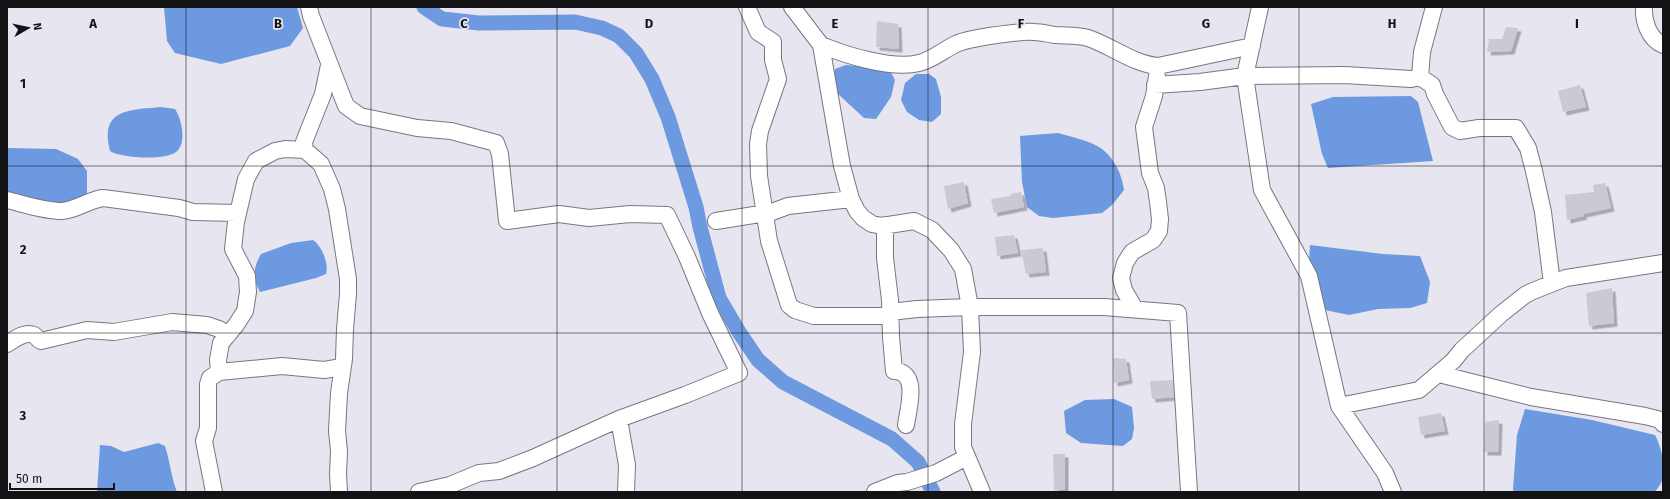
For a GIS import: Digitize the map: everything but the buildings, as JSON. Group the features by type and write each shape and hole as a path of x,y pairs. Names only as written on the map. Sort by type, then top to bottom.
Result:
{"street":[{"path":"309,7 329,65 346,106 360,116 417,128 451,130 496,143 500,154 507,221 559,214 589,218 630,214 668,215 710,313 739,373 685,395 619,419 533,458 499,471 479,473 441,488 428,489 419,492"},
{"path":"748,7 758,32 773,42 774,60 778,79 772,99 767,109 758,144 759,176 769,241 789,305 795,310 814,316 890,314 917,309 970,307 1104,306 1178,313 1189,492"},
{"path":"792,7 821,44 842,166 851,199 857,211 862,218 872,224 885,225 914,221 932,230 951,250 963,269 970,307 972,352 963,447 982,492"},
{"path":"1260,7 1245,76 1262,190 1309,276 1339,406 1384,473 1393,492"},
{"path":"1420,77 1422,52 1434,7"},
{"path":"1644,7 1645,24 1653,36 1663,45"},
{"path":"821,44 853,56 906,65 919,63 954,44 1019,33 1035,32 1056,35 1074,35 1088,38 1147,65 1158,66 1252,46"},
{"path":"305,150 306,136 323,94 329,65"},
{"path":"1135,309 1124,290 1121,278 1125,263 1132,252 1153,240 1159,232 1160,219 1156,188 1150,173 1144,127 1155,85 1158,66"},
{"path":"1155,85 1200,82 1245,76 1345,75 1411,79 1420,77 1432,85 1452,127 1460,131 1479,128 1516,128 1528,148 1534,171 1543,212 1552,283"},
{"path":"219,372 218,360 221,342 236,325 245,311 248,292 247,276 233,249 236,222 246,179 256,161 274,151 285,149 305,150 321,164 325,170 332,189 339,221 348,278 344,358 339,393 337,431 339,451 339,492"},
{"path":"7,200 51,210 63,211 103,198 179,208 193,212 238,213"},
{"path":"716,221 765,213 788,206 851,199"},
{"path":"885,225 885,258 890,314 890,337 894,371 902,371 906,375 910,386 909,408 906,425"},
{"path":"1339,406 1391,394 1418,390 1439,374 1462,350 1507,309 1525,295 1552,283 1566,278 1663,263"},
{"path":"7,344 21,335 28,334 35,336 41,341 87,330 114,332 172,322 207,325 219,329 228,335"},
{"path":"214,492 204,441 208,428 208,384 210,378 219,372 282,366 324,370 342,367"},
{"path":"1439,374 1531,397 1645,416 1660,420 1663,424"},
{"path":"619,419 627,465 626,492"},
{"path":"876,492 898,483 907,482 936,473 967,457"}],"water":[{"path":"164,7 297,7 303,28 290,46 221,64 175,53 167,41"},
{"path":"846,65 889,69 895,80 891,97 876,119 864,118 836,92 833,80 835,69"},
{"path":"916,74 929,74 936,79 941,97 941,114 932,122 919,120 907,112 901,100 905,83"},
{"path":"1411,96 1418,102 1433,161 1328,168 1322,154 1311,104 1333,97"},
{"path":"161,107 175,109 180,119 182,138 176,152 162,157 143,158 123,155 110,151 108,137 109,127 113,119 119,114 128,111"},
{"path":"1058,133 1087,141 1098,146 1107,153 1114,162 1122,179 1124,190 1112,205 1102,213 1053,218 1039,216 1027,207 1022,182 1020,136"},
{"path":"7,148 56,149 78,159 87,171 87,193 81,203 31,203 7,195"},
{"path":"313,240 319,246 326,260 326,274 316,278 260,292 257,287 254,273 256,264 261,254 291,243"},
{"path":"1310,245 1383,254 1420,256 1430,282 1427,303 1410,308 1378,309 1349,315 1325,310 1309,262"},
{"path":"1114,399 1132,407 1134,428 1132,439 1123,446 1081,443 1066,433 1064,411 1085,400"},
{"path":"1525,409 1592,420 1655,435 1664,464 1661,482 1655,492 1514,492 1517,435"},
{"path":"158,443 165,446 177,492 97,492 100,445 111,446 124,452"}],"waterway":[{"path":"424,7 442,19 479,23 575,22 602,28 619,36 636,53 652,79 668,117 696,207 719,298 758,360 783,382 892,439 918,462 933,492"}]}
